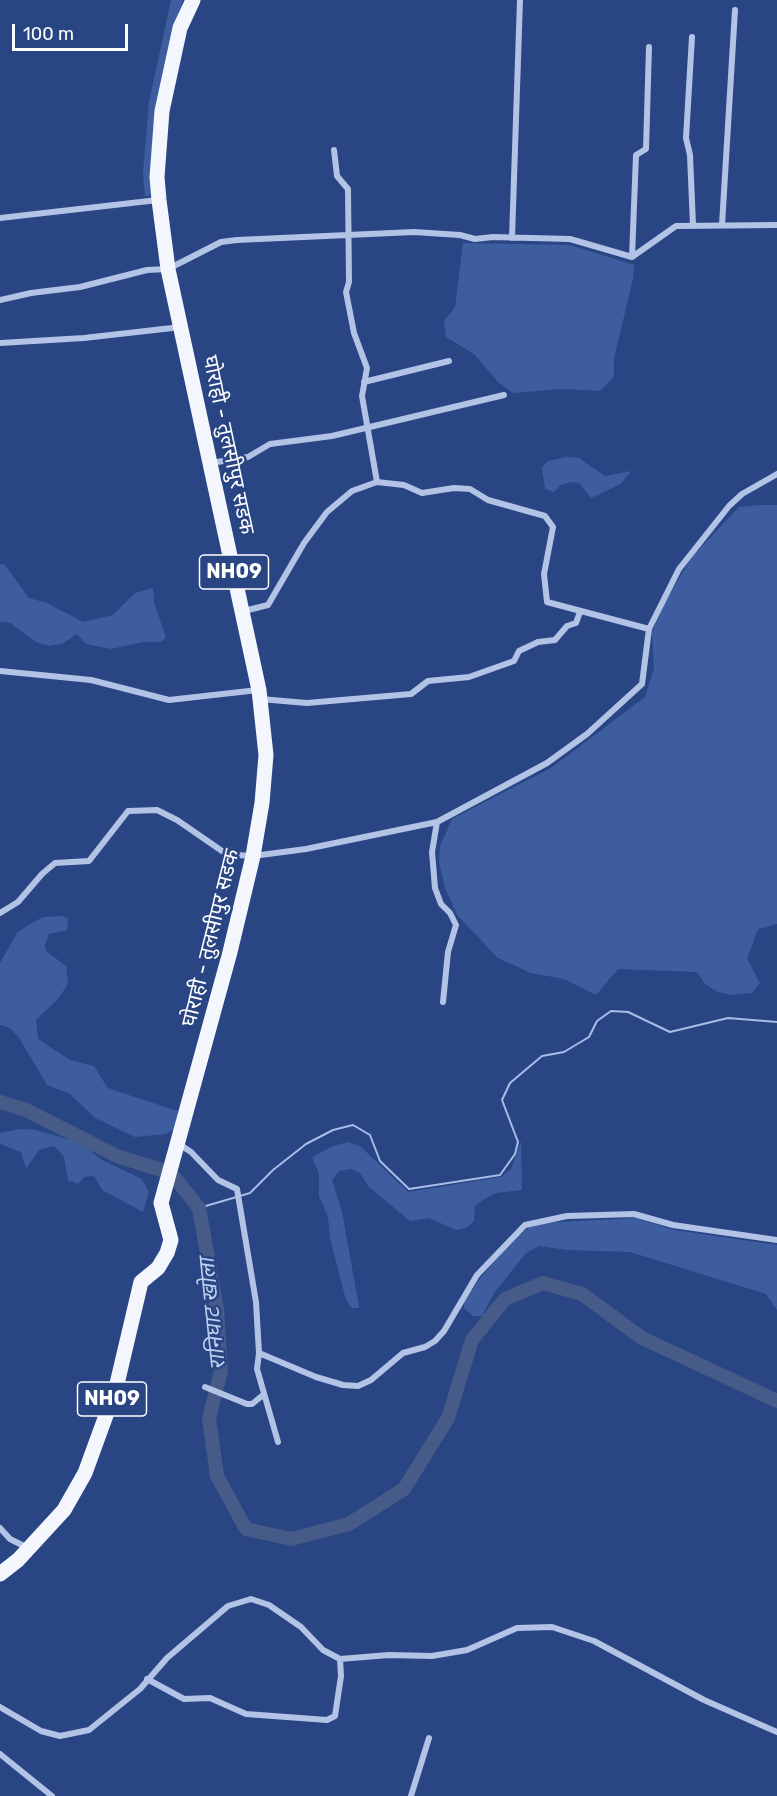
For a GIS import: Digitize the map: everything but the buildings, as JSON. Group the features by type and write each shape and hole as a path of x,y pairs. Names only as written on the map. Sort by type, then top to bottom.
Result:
{"main road":[{"name":"घोराही - तुलसीपुर सडक","path":"179,1144 253,856 266,770 259,694 168,269 159,200 157,177 162,111 180,28 193,0"},
{"name":"NH09","path":"0,1574 28,1549 64,1510 90,1461 116,1388 141,1282 158,1268 171,1240 161,1203 179,1144"}],"street":[{"path":"512,238 520,0"},
{"path":"722,225 735,10"},
{"path":"692,37 686,138 690,155 693,225"},
{"path":"632,257 636,155 646,149 649,47"},
{"path":"334,150 337,176 348,189 349,282 346,292 354,333 367,368 362,396 377,482"},
{"path":"0,218 159,200"},
{"path":"632,257 676,226 777,225"},
{"path":"0,300 31,293 80,287 147,270 168,269 221,242 347,233 414,232 460,235 475,239 570,238 632,257"},
{"path":"0,342 84,338 181,327"},
{"path":"364,382 449,361"},
{"path":"210,464 248,457 270,444 332,436 366,426 504,395"},
{"path":"0,913 18,902 42,874 56,863 89,861 128,811 157,810 177,820 222,850 236,855 253,856 306,849 437,822 547,763 637,691 645,675 649,629 679,569 742,494 777,474"},
{"path":"242,612 268,605 304,543 327,512 352,491 377,482 404,485 422,493 470,489 488,500 545,516 553,527 544,574 547,602 649,629"},
{"path":"0,671 91,680 169,700 259,694 307,703 411,694 428,681 469,677 514,661 519,651 538,642 555,640 567,626 576,623 580,612"},
{"path":"437,822 432,852 435,888 456,925 448,952 442,1002"},
{"path":"179,1144 191,1152 218,1180 237,1189 256,1302 260,1353 257,1369 278,1442"},
{"path":"260,1353 316,1377 343,1385 358,1386 371,1380 404,1353 425,1347 435,1341 444,1331 477,1275 525,1225 567,1216 634,1214 673,1225 777,1240"},
{"path":"205,1387 247,1404 252,1404 263,1395"},
{"path":"0,1528 10,1539 28,1549"},
{"path":"0,1707 41,1731 60,1736 88,1730 102,1722 140,1689 167,1658 228,1606 251,1599 269,1605 301,1627 323,1650 340,1659 389,1655 432,1656 467,1650 517,1628 552,1627 594,1641 704,1700 777,1731"},
{"path":"147,1679 184,1699 210,1698 246,1714 327,1720 335,1716 341,1676 340,1659"},
{"path":"411,1796 429,1738"},
{"path":"0,1754 52,1796"}],"shaded area":[{"path":"171,0 183,0 173,33 153,195 145,196 143,173 149,102"},
{"path":"463,243 570,245 634,265 633,279 614,358 614,377 600,391 561,389 513,393 499,383 474,354 446,337 444,321 455,307"},
{"path":"566,457 579,458 605,476 631,471 621,484 591,498 579,483 571,482 561,485 554,492 545,489 542,467 548,461"},
{"path":"777,505 777,924 758,929 747,959 760,983 752,993 733,995 718,992 705,984 697,972 618,969 596,995 564,979 531,973 498,958 457,915 445,888 439,861 440,846 452,819 551,768 645,697 654,668 652,633 664,604 691,558 739,507"},
{"path":"0,564 5,565 29,598 47,603 83,622 113,615 135,593 153,588 154,602 166,638 161,642 143,642 111,649 86,644 77,634 62,644 49,646 36,642 10,623 0,622"},
{"path":"43,917 68,918 67,930 49,934 45,945 46,951 66,966 68,984 58,999 36,1020 38,1039 70,1060 94,1066 107,1087 178,1111 177,1128 166,1134 135,1137 95,1118 70,1094 47,1085 19,1038 10,1028 0,1025 0,963 17,933"},
{"path":"20,1129 36,1130 80,1143 102,1160 142,1179 149,1192 143,1212 102,1190 94,1176 84,1177 78,1184 68,1180 64,1157 54,1146 39,1150 26,1169 21,1152 0,1144 0,1133"},
{"path":"521,1141 522,1190 496,1193 485,1199 475,1206 474,1221 466,1228 456,1230 429,1218 410,1221 369,1187 360,1173 351,1169 339,1171 332,1180 342,1212 358,1301 359,1308 352,1308 346,1300 343,1289 330,1238 328,1217 319,1196 319,1173 312,1157 333,1146 348,1142 360,1146 408,1192 501,1177 511,1169"},
{"path":"636,1218 674,1230 777,1245 777,1310 766,1294 630,1252 567,1250 539,1246 526,1253 494,1293 482,1316 473,1316 464,1308 464,1303 478,1281 510,1243 528,1228 539,1223"}],"waterway":[{"path":"199,1208 250,1193 273,1170 306,1144 333,1130 353,1125 370,1135 380,1161 409,1189 500,1175 515,1154 518,1142 502,1100 510,1083 542,1056 564,1052 589,1037 597,1021 611,1011 628,1012 670,1032 728,1018 777,1022"},
{"name":"रानिघाट खोला","path":"0,1102 26,1110 117,1156 171,1173 199,1208 217,1309 221,1371 209,1418 217,1476 246,1529 291,1539 349,1524 404,1489 448,1418 472,1340 505,1299 543,1283 582,1294 642,1338 777,1401"}]}
